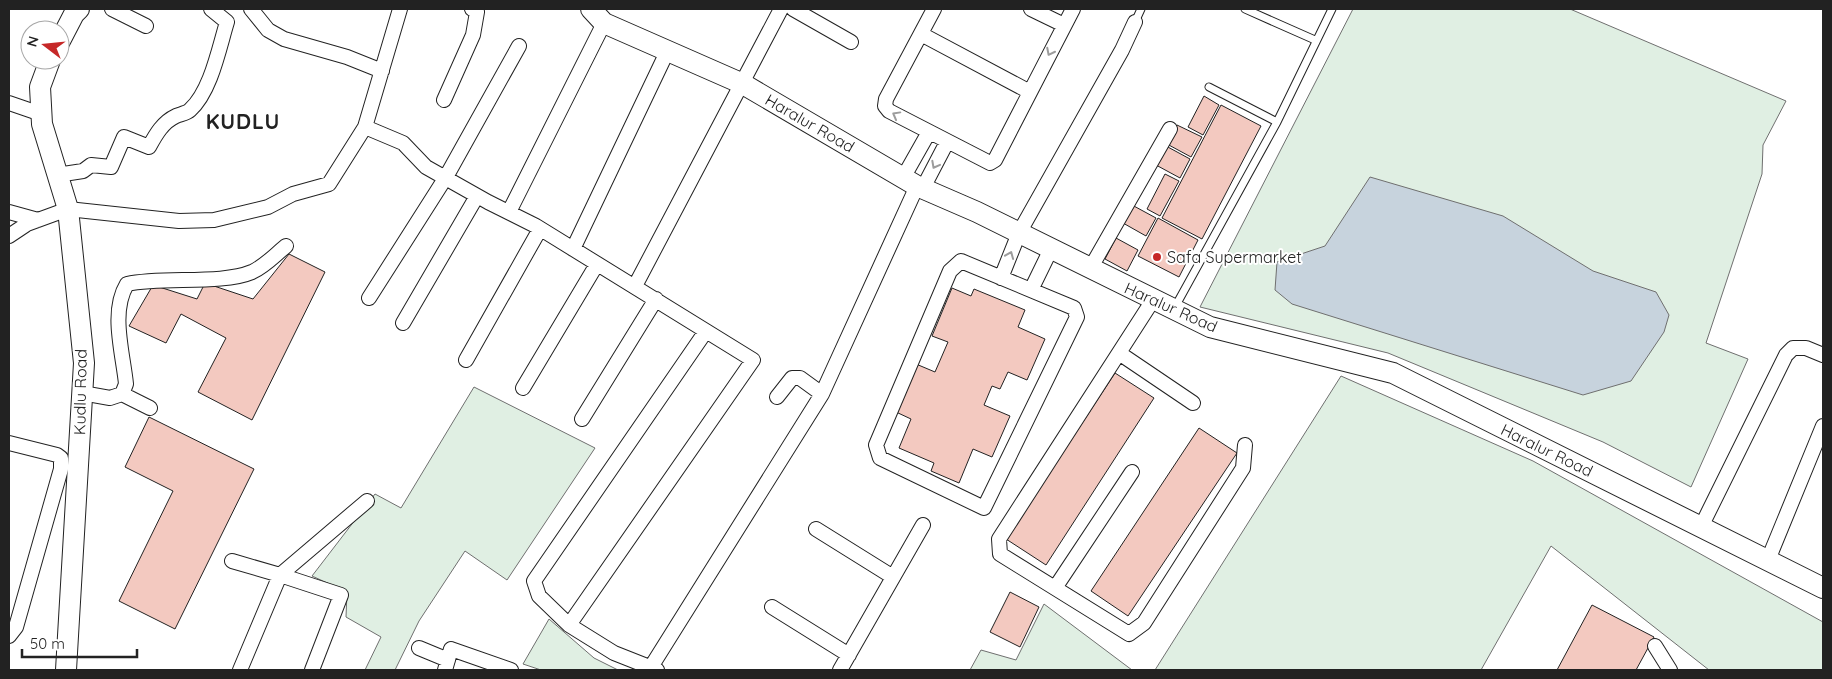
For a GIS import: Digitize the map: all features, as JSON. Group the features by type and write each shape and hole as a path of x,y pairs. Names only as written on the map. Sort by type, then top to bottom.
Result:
{"street":[{"path":"112,9 146,26"},
{"path":"57,175 83,171 91,165 111,167 124,137 149,147 160,128 175,116 189,111 198,102 212,74 227,22 211,9"},
{"path":"251,9 268,30 284,38 347,57 382,71"},
{"path":"9,236 38,220 68,210 179,222 214,220 268,207 293,194 329,184 365,127 382,71 397,9"},
{"path":"444,100 473,35 477,12 472,9"},
{"path":"635,286 781,9"},
{"path":"793,9 851,42"},
{"path":"934,9 886,99 885,106 889,111 990,163 995,160 1073,9"},
{"path":"1031,9 1064,25"},
{"path":"509,212 597,16"},
{"name":"Haralur Road","path":"597,16 667,52 743,84 914,184 1020,233 1173,310 1210,327 1393,373 1823,588"},
{"path":"1001,278 1020,233 1122,50 1135,22"},
{"path":"920,34 1030,92"},
{"path":"369,298 446,177 520,46"},
{"path":"573,249 667,52"},
{"name":"Kudlu Road","path":"46,70 40,87 42,124 68,210 84,364 82,393 69,470 66,670"},
{"path":"9,103 41,114"},
{"path":"365,127 403,143 426,166 477,196 540,229 752,360 570,626"},
{"path":"1090,269 1170,129"},
{"path":"706,331 534,581 539,596 570,626 614,653 654,669 822,394 914,184 929,132"},
{"path":"914,184 947,142"},
{"path":"403,323 477,196"},
{"path":"9,212 38,220"},
{"path":"466,360 540,229"},
{"path":"122,394 126,384 118,309 120,295 127,284 231,277 251,272 265,264 286,246"},
{"path":"1031,290 1051,249"},
{"path":"961,261 1031,290 1074,308 1077,317 984,508 880,458 876,445 950,270 961,261"},
{"path":"523,388 597,264"},
{"path":"582,419 656,299"},
{"path":"1153,300 999,538 1000,554 1129,634 1144,623 1243,468 1245,445"},
{"path":"1701,527 1786,355 1793,348 1806,348 1823,355"},
{"path":"1119,353 1193,403"},
{"path":"777,397 792,378 800,378 822,394"},
{"path":"82,393 110,398 122,394 150,408"},
{"path":"1768,560 1823,426"},
{"path":"9,443 57,455 69,470 16,627 9,636"},
{"path":"1055,588 1132,472"},
{"path":"240,670 280,575 367,500"},
{"path":"840,670 923,525"},
{"path":"816,529 893,577"},
{"path":"232,561 341,596 312,670"},
{"path":"772,607 849,655"},
{"path":"1655,646 1670,670"},
{"path":"419,648 447,665 452,649 511,670"}],"lane":[{"path":"1135,22 1141,9"},
{"path":"1245,9 1315,40"},
{"path":"1173,310 1277,122 1315,40 1332,9"},
{"path":"1208,88 1277,122"}],"green space":[{"path":"1353,9 1570,9 1786,101 1763,145 1762,174 1706,343 1748,359 1691,487 1603,442 1388,353 1200,307"},
{"path":"1341,376 1533,461 1823,622 1823,670 1709,670 1551,546 1481,670 1155,670"},
{"path":"474,387 595,448 507,580 465,551 419,621 395,670 365,670 381,637 346,617 347,592 312,576 375,494 401,508"},
{"path":"1044,604 1132,670 970,670 981,650 1016,660"},
{"path":"549,619 594,658 618,670 541,670 523,664"}],"shaded area":[{"path":"1370,177 1503,216 1593,271 1656,292 1669,315 1664,332 1631,381 1583,395 1292,304 1275,290 1277,262 1325,246"}],"building":[{"path":"1204,96 1219,105 1203,135 1188,127"},
{"path":"1221,105 1261,126 1202,239 1162,218"},
{"path":"1177,125 1202,137 1191,157 1167,144"},
{"path":"1166,146 1190,159 1180,178 1156,165"},
{"path":"1165,174 1179,181 1160,216 1147,209"},
{"path":"1132,205 1156,218 1146,236 1123,223"},
{"path":"1158,218 1198,240 1179,277 1138,256"},
{"path":"1116,238 1138,250 1127,271 1105,259"},
{"path":"289,254 325,272 252,420 198,392 226,338 181,314 166,343 129,326 153,285 197,299 205,283 253,299"},
{"path":"952,288 971,296 974,289 1025,310 1018,327 1045,339 1027,380 1008,372 1000,389 992,386 984,405 1010,416 992,457 973,449 959,483 931,471 934,463 899,448 911,419 896,412 916,364 935,372 948,342 932,336"},
{"path":"1115,373 1154,398 1046,565 1006,539"},
{"path":"149,417 254,469 175,629 119,601 173,491 125,467"},
{"path":"1199,428 1237,453 1128,616 1091,591"},
{"path":"1010,592 1039,607 1020,647 990,632"},
{"path":"1592,605 1654,637 1636,670 1557,670"}],"place":[{"name":"Safa Supermarket","path":"1157,257"}],"district":[{"name":"KUDLU","path":"243,121"}]}
